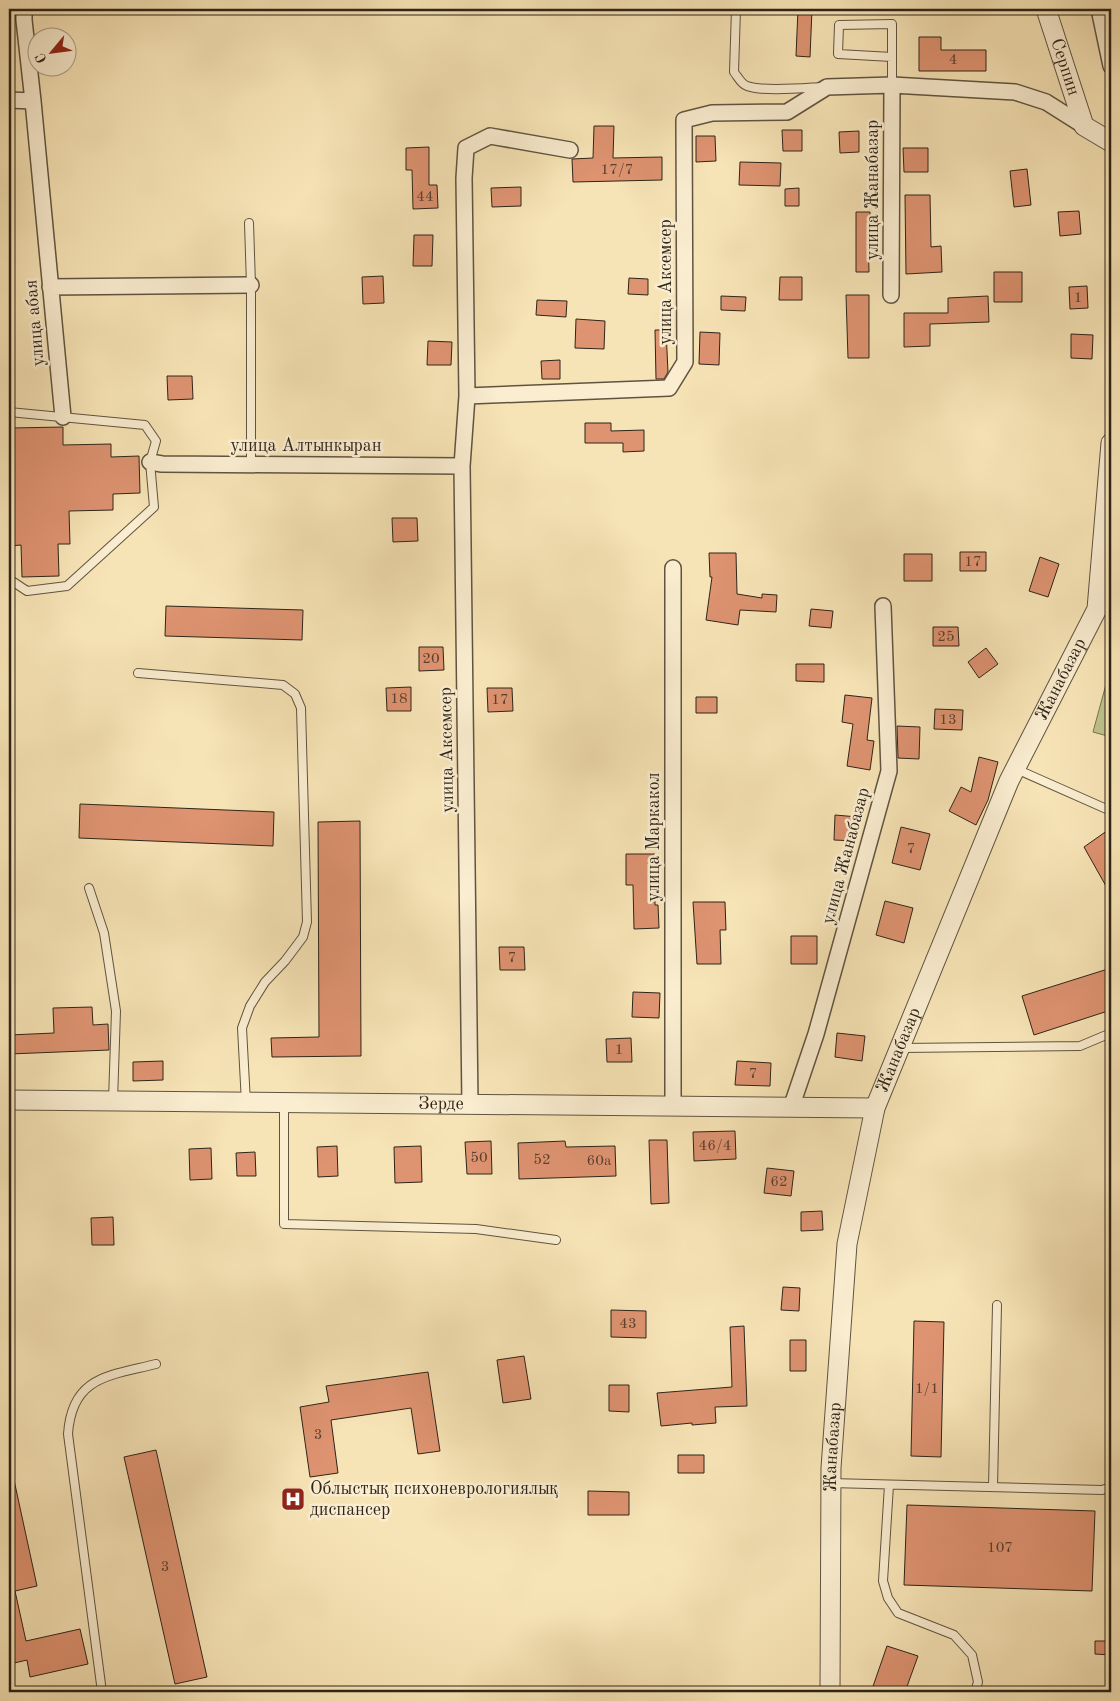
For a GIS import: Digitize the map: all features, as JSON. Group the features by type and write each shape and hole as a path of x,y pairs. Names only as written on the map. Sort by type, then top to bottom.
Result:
{"street":[{"path":"9,100 33,101 24,9"},
{"name":"Серпин","path":"1046,9 1084,126"},
{"path":"1099,9 1111,66"},
{"path":"827,87 892,85 1015,92 1046,102 1111,142"},
{"name":"улица Жанабазар","path":"891,295 892,85"},
{"name":"улица Аксемсер","path":"466,396 669,388 686,362 684,120 712,113 787,112 827,87"},
{"name":"улица абая","path":"33,101 62,417"},
{"name":"улица Аксемсер","path":"470,1105 462,466 466,396 464,178 466,148 490,136 570,150"},
{"path":"50,287 251,285"},
{"name":"Жанабазар","path":"830,1692 830,1483 847,1244 875,1108 1016,769 1096,609 1111,443"},
{"name":"улица Алтынкыран","path":"150,462 162,464 462,466"},
{"name":"улица Маркакол","path":"673,568 673,1107"},
{"name":"улица Жанабазар","path":"791,1108 818,1024 888,771 883,606"},
{"name":"Зерде","path":"9,1100 875,1108"}],"lane":[{"path":"736,9 734,72 747,86 771,89 827,87"},
{"path":"892,57 838,54 839,24 892,24 892,57 892,85"},
{"path":"250,223 251,465"},
{"path":"9,412 146,425 156,440 150,462 154,506 67,586 28,591 9,579"},
{"path":"138,673 283,685 295,694 301,708 307,922 303,937 285,961 265,982 250,1006 242,1028 246,1102"},
{"path":"1016,769 1111,812"},
{"path":"89,888 104,933 116,1011 113,1101"},
{"path":"900,1048 1080,1046 1111,1033"},
{"path":"284,1103 284,1224 476,1229 556,1240"},
{"path":"993,1487 997,1305"},
{"path":"102,1692 68,1434 69,1419 74,1403 86,1388 102,1378 156,1364"},
{"path":"830,1483 1102,1490 1111,1487"},
{"path":"889,1485 883,1581 888,1598 898,1613 954,1635 972,1655 978,1682 975,1692"}],"green space":[{"path":"1111,666 1111,737 1093,732"}],"building":[{"path":"798,9 812,9 810,57 796,56"},
{"path":"919,37 941,37 941,50 986,50 986,71 919,71"},
{"path":"594,126 614,126 613,158 662,157 662,180 573,182 572,159 593,158"},
{"path":"782,130 802,130 802,151 783,151"},
{"path":"859,131 859,152 840,153 839,132"},
{"path":"696,136 715,136 716,161 696,162"},
{"path":"429,147 429,185 437,185 438,208 413,209 412,170 406,170 406,148"},
{"path":"903,148 928,148 928,172 904,172"},
{"path":"740,162 781,163 780,186 739,185"},
{"path":"1027,169 1031,205 1014,207 1010,171"},
{"path":"521,187 521,206 492,207 491,188"},
{"path":"799,188 799,206 785,206 785,189"},
{"path":"905,195 930,195 931,247 941,246 942,272 906,274"},
{"path":"1079,211 1081,234 1060,236 1058,212"},
{"path":"856,212 870,212 870,229 868,229 869,272 856,272"},
{"path":"414,235 433,235 432,266 413,266"},
{"path":"994,272 1022,272 1022,302 994,302"},
{"path":"383,276 384,303 363,304 362,277"},
{"path":"780,277 802,277 802,300 779,300"},
{"path":"629,278 648,279 648,295 628,294"},
{"path":"1087,286 1088,308 1070,309 1069,287"},
{"path":"846,295 869,295 869,358 848,358"},
{"path":"721,296 746,297 745,311 721,310"},
{"path":"988,296 989,322 930,324 930,346 904,347 904,313 948,313 948,298"},
{"path":"537,300 567,301 566,317 536,315"},
{"path":"576,319 605,321 604,349 575,348"},
{"path":"655,330 666,330 668,372 664,379 656,379"},
{"path":"700,332 720,333 719,365 699,364"},
{"path":"1071,334 1093,335 1092,359 1071,358"},
{"path":"428,341 452,342 451,365 427,365"},
{"path":"560,360 560,379 542,379 541,361"},
{"path":"167,376 192,376 193,399 168,400"},
{"path":"585,423 611,423 611,431 644,430 644,451 623,452 623,443 585,443"},
{"path":"63,427 63,445 111,444 111,457 139,456 140,493 113,494 113,510 69,511 70,544 58,544 59,576 22,577 21,545 9,546 9,472 12,472 11,428"},
{"path":"392,518 417,518 418,541 393,542"},
{"path":"960,552 986,552 986,571 960,571"},
{"path":"709,553 736,553 737,594 762,598 762,594 777,595 776,612 740,610 738,625 706,620 712,577 710,577"},
{"path":"904,554 932,554 932,581 904,581"},
{"path":"1040,557 1059,564 1048,597 1029,591"},
{"path":"166,606 303,610 302,640 165,636"},
{"path":"811,609 833,611 831,628 809,626"},
{"path":"933,627 958,627 959,646 933,646"},
{"path":"419,647 443,647 444,670 419,671"},
{"path":"986,648 998,664 979,678 968,662"},
{"path":"796,664 824,664 824,682 796,681"},
{"path":"411,687 411,711 387,711 386,688"},
{"path":"487,688 512,688 513,711 488,712"},
{"path":"845,695 872,698 867,740 874,741 870,770 847,766 853,724 842,722"},
{"path":"696,697 717,697 717,713 696,713"},
{"path":"935,709 963,710 962,730 934,729"},
{"path":"897,726 920,727 919,759 898,758"},
{"path":"979,757 998,762 988,800 976,825 949,811 961,787 971,792"},
{"path":"80,804 274,812 273,846 79,838"},
{"path":"835,815 858,817 856,841 834,840"},
{"path":"360,821 361,1056 272,1057 271,1038 319,1037 318,822"},
{"path":"901,827 930,834 920,870 892,863"},
{"path":"1111,828 1111,895 1084,847"},
{"path":"626,854 655,854 655,905 658,905 659,928 634,929 633,885 626,885"},
{"path":"885,901 913,908 904,943 876,935"},
{"path":"693,902 725,902 726,930 720,930 721,964 697,964"},
{"path":"791,936 817,936 817,964 791,964"},
{"path":"499,947 524,947 525,970 500,970"},
{"path":"1111,968 1111,1010 1034,1035 1022,996"},
{"path":"633,992 660,993 659,1018 632,1017"},
{"path":"92,1007 93,1025 108,1024 109,1050 9,1054 9,1035 54,1033 53,1008"},
{"path":"837,1033 865,1036 862,1061 835,1057"},
{"path":"631,1038 632,1062 607,1062 606,1039"},
{"path":"163,1061 163,1080 133,1081 133,1062"},
{"path":"737,1061 771,1063 770,1086 735,1085"},
{"path":"735,1131 736,1159 694,1161 693,1132"},
{"path":"649,1140 667,1140 669,1203 651,1204"},
{"path":"491,1141 492,1174 467,1174 465,1142"},
{"path":"565,1141 566,1147 615,1146 616,1176 519,1179 518,1143"},
{"path":"337,1146 338,1176 318,1177 317,1147"},
{"path":"421,1146 422,1182 395,1183 394,1147"},
{"path":"211,1148 212,1179 190,1180 189,1149"},
{"path":"255,1152 256,1176 237,1176 236,1153"},
{"path":"767,1168 794,1171 791,1196 764,1193"},
{"path":"822,1211 823,1230 801,1231 801,1212"},
{"path":"113,1217 114,1245 92,1245 91,1218"},
{"path":"783,1287 800,1288 799,1311 781,1310"},
{"path":"611,1310 646,1311 646,1338 611,1337"},
{"path":"914,1321 944,1322 941,1457 911,1456"},
{"path":"744,1326 747,1406 715,1407 716,1423 661,1426 657,1393 732,1387 730,1327"},
{"path":"790,1340 806,1340 806,1371 790,1371"},
{"path":"524,1356 531,1399 503,1403 497,1360"},
{"path":"428,1372 440,1451 418,1454 411,1408 331,1420 338,1473 310,1477 300,1407 329,1402 326,1386"},
{"path":"609,1385 629,1385 629,1412 609,1411"},
{"path":"156,1450 207,1677 175,1684 124,1457"},
{"path":"678,1455 704,1455 704,1473 678,1473"},
{"path":"14,1480 37,1586 15,1591 26,1641 80,1629 88,1664 30,1677 27,1660 10,1664 9,1481"},
{"path":"588,1491 629,1492 629,1515 588,1515"},
{"path":"907,1505 1095,1511 1092,1591 904,1585"},
{"path":"1095,1641 1111,1641 1111,1655 1095,1654"},
{"path":"887,1646 918,1656 905,1692 871,1692"}],"place":[{"name":"Облыстық психоневрологиялық диспансер","path":"293,1499"}]}
